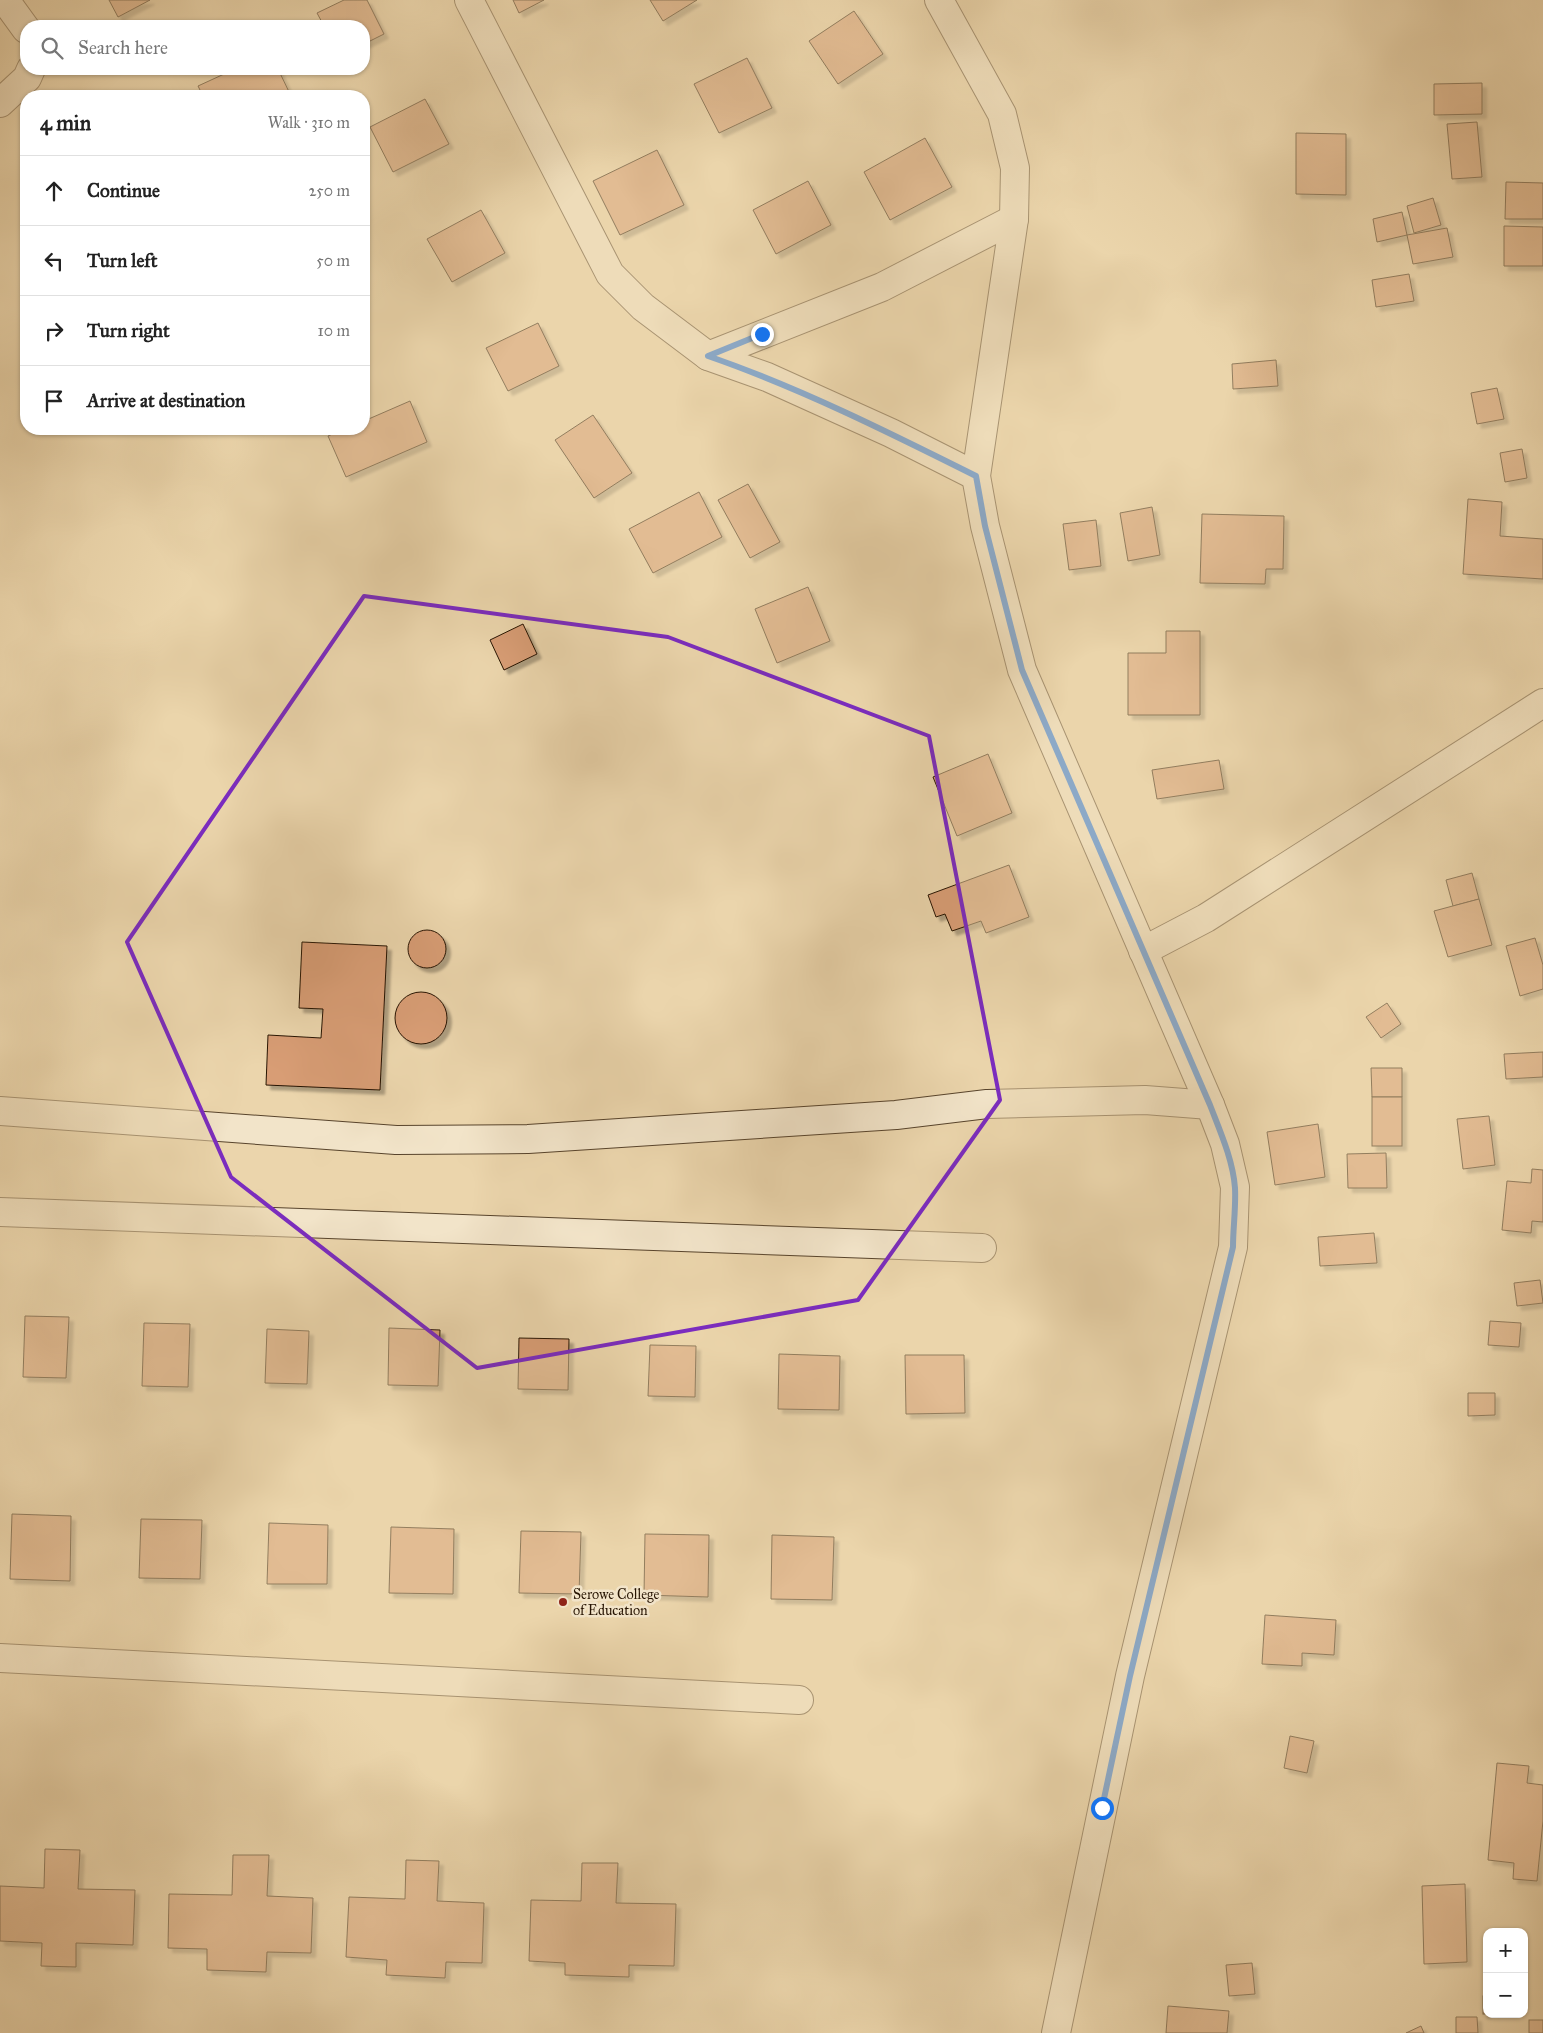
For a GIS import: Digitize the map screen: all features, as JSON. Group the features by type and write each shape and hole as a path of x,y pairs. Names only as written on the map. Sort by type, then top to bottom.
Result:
{"street":[{"path":"4,0 20,21"},
{"path":"469,0 610,274 642,307 708,356 767,377 892,433 976,476"},
{"path":"939,0 1002,114 1015,168 1014,219 976,476 985,526 1022,670 1210,1105 1225,1144 1235,1187 1233,1247 1130,1676 1056,2033"},
{"path":"0,103 29,75"},
{"path":"708,356 882,287 1014,219"},
{"path":"1143,951 1206,918 1543,703"},
{"path":"0,1111 396,1140 528,1138 896,1115 987,1104 1146,1100 1210,1105"},
{"path":"0,1212 982,1248"},
{"path":"0,1658 799,1700"}],"highlighted area":[{"path":"364,596 668,637 929,736 1000,1100 858,1300 477,1368 231,1177 127,942"}],"building":[{"path":"109,0 150,0 118,17"},
{"path":"344,0 367,0 384,34 370,41 370,20 321,20 317,13"},
{"path":"513,0 544,0 519,13"},
{"path":"650,0 697,0 663,21"},
{"path":"854,11 883,54 838,84 809,41"},
{"path":"747,58 772,108 719,133 694,84"},
{"path":"222,75 281,75 288,90 200,90 198,86"},
{"path":"1482,83 1482,114 1434,115 1434,84"},
{"path":"425,99 449,144 393,172 370,127"},
{"path":"1477,122 1482,177 1452,179 1447,124"},
{"path":"1296,133 1346,134 1346,195 1296,194"},
{"path":"925,138 952,187 890,220 864,172"},
{"path":"657,150 684,205 620,235 593,181"},
{"path":"808,181 831,225 776,254 753,210"},
{"path":"1506,182 1543,183 1543,219 1505,219"},
{"path":"1433,198 1441,225 1414,233 1407,206"},
{"path":"481,210 505,253 452,282 427,239"},
{"path":"1402,212 1407,235 1377,242 1373,219"},
{"path":"1504,226 1543,227 1543,266 1504,266"},
{"path":"1447,228 1453,257 1413,264 1407,235"},
{"path":"1409,274 1414,301 1376,307 1372,280"},
{"path":"538,323 559,366 508,391 486,348"},
{"path":"1276,360 1278,386 1233,389 1232,364"},
{"path":"1497,388 1504,419 1477,424 1471,393"},
{"path":"410,401 427,442 346,477 328,436 370,435 370,418"},
{"path":"593,415 632,473 594,498 555,440"},
{"path":"1522,449 1527,478 1505,482 1500,453"},
{"path":"748,484 780,542 750,558 718,500"},
{"path":"699,492 722,537 653,573 629,529"},
{"path":"1468,499 1502,502 1500,536 1543,539 1543,579 1463,574"},
{"path":"1152,507 1160,555 1128,561 1120,513"},
{"path":"1202,514 1284,516 1283,569 1266,569 1265,584 1200,583"},
{"path":"1096,520 1101,566 1069,570 1063,524"},
{"path":"808,587 830,641 777,663 755,609"},
{"path":"523,624 537,654 504,670 490,640"},
{"path":"1166,631 1200,631 1200,715 1128,715 1128,653 1166,653"},
{"path":"988,754 1012,813 957,836 933,777"},
{"path":"1219,760 1224,789 1157,799 1152,770"},
{"path":"1009,865 1029,917 986,933 981,921 952,931 945,914 936,917 928,895"},
{"path":"1472,873 1479,899 1453,906 1446,880"},
{"path":"1479,899 1492,945 1448,957 1434,911"},
{"path":"427,930 440,936 446,949 440,962 427,968 414,962 408,949 414,936"},
{"path":"1535,938 1543,965 1543,989 1520,996 1506,946"},
{"path":"302,942 387,946 380,1090 266,1085 268,1035 321,1038 323,1009 299,1008"},
{"path":"421,992 431,994 439,1000 445,1008 447,1018 445,1028 439,1036 431,1042 421,1044 411,1042 403,1036 397,1028 395,1018 397,1008 403,1000 411,994"},
{"path":"1387,1003 1401,1024 1381,1038 1366,1017"},
{"path":"1543,1052 1543,1077 1506,1079 1504,1054"},
{"path":"1371,1068 1402,1068 1402,1097 1372,1097"},
{"path":"1372,1097 1402,1097 1402,1146 1372,1146"},
{"path":"1489,1116 1495,1165 1463,1169 1457,1119"},
{"path":"1318,1124 1325,1177 1275,1185 1267,1132"},
{"path":"1386,1153 1387,1188 1348,1188 1347,1154"},
{"path":"1532,1169 1543,1170 1543,1222 1532,1221 1531,1233 1502,1230 1507,1181 1531,1183"},
{"path":"1374,1233 1377,1263 1320,1266 1318,1237"},
{"path":"1540,1280 1543,1303 1517,1306 1514,1283"},
{"path":"25,1316 69,1317 66,1378 23,1377"},
{"path":"1490,1321 1521,1323 1519,1347 1488,1345"},
{"path":"144,1323 190,1324 188,1387 142,1386"},
{"path":"389,1328 440,1330 438,1386 388,1385"},
{"path":"267,1329 309,1331 307,1384 265,1383"},
{"path":"519,1338 569,1339 568,1390 518,1389"},
{"path":"650,1345 696,1346 695,1397 648,1396"},
{"path":"779,1354 840,1356 839,1410 778,1409"},
{"path":"905,1355 964,1355 965,1413 906,1414"},
{"path":"1468,1393 1495,1393 1495,1415 1468,1416"},
{"path":"12,1514 71,1516 70,1581 10,1579"},
{"path":"141,1519 202,1520 200,1579 139,1578"},
{"path":"269,1523 328,1525 327,1584 267,1584"},
{"path":"391,1527 454,1529 453,1594 389,1593"},
{"path":"521,1531 581,1532 579,1594 519,1593"},
{"path":"645,1534 709,1535 708,1597 644,1595"},
{"path":"772,1535 834,1537 832,1600 771,1599"},
{"path":"1265,1615 1336,1620 1334,1655 1302,1653 1302,1666 1262,1664"},
{"path":"1290,1736 1314,1741 1307,1773 1284,1768"},
{"path":"1497,1763 1529,1766 1527,1783 1543,1785 1543,1821 1537,1881 1513,1879 1514,1863 1488,1860"},
{"path":"45,1849 80,1850 78,1889 135,1890 133,1945 76,1943 76,1967 41,1966 42,1943 0,1941 0,1886 44,1888"},
{"path":"233,1855 269,1855 267,1896 313,1898 311,1953 267,1952 266,1972 207,1970 207,1949 168,1948 169,1894 232,1895"},
{"path":"406,1860 439,1861 437,1901 484,1903 482,1963 446,1962 445,1978 386,1975 387,1960 346,1957 349,1897 405,1899"},
{"path":"582,1863 618,1863 616,1903 676,1904 674,1966 629,1965 629,1977 565,1975 565,1963 529,1961 531,1900 581,1901"},
{"path":"1465,1884 1467,1962 1424,1964 1422,1886"},
{"path":"1252,1963 1255,1994 1229,1996 1226,1965"},
{"path":"1168,2006 1229,2011 1227,2033 1166,2033"},
{"path":"1456,2017 1477,2017 1478,2033 1456,2033"},
{"path":"1529,2020 1543,2020 1543,2033 1529,2033"},
{"path":"1421,2026 1424,2033 1406,2033"}],"place":[{"name":"Serowe College of Education","path":"563,1602"}],"route":[{"path":"762,334 708,356 767,377 892,433 976,476 985,526 1022,670 1210,1105 1225,1144 1231,1168 1235,1187 1233,1247 1130,1676 1102,1808"}]}
